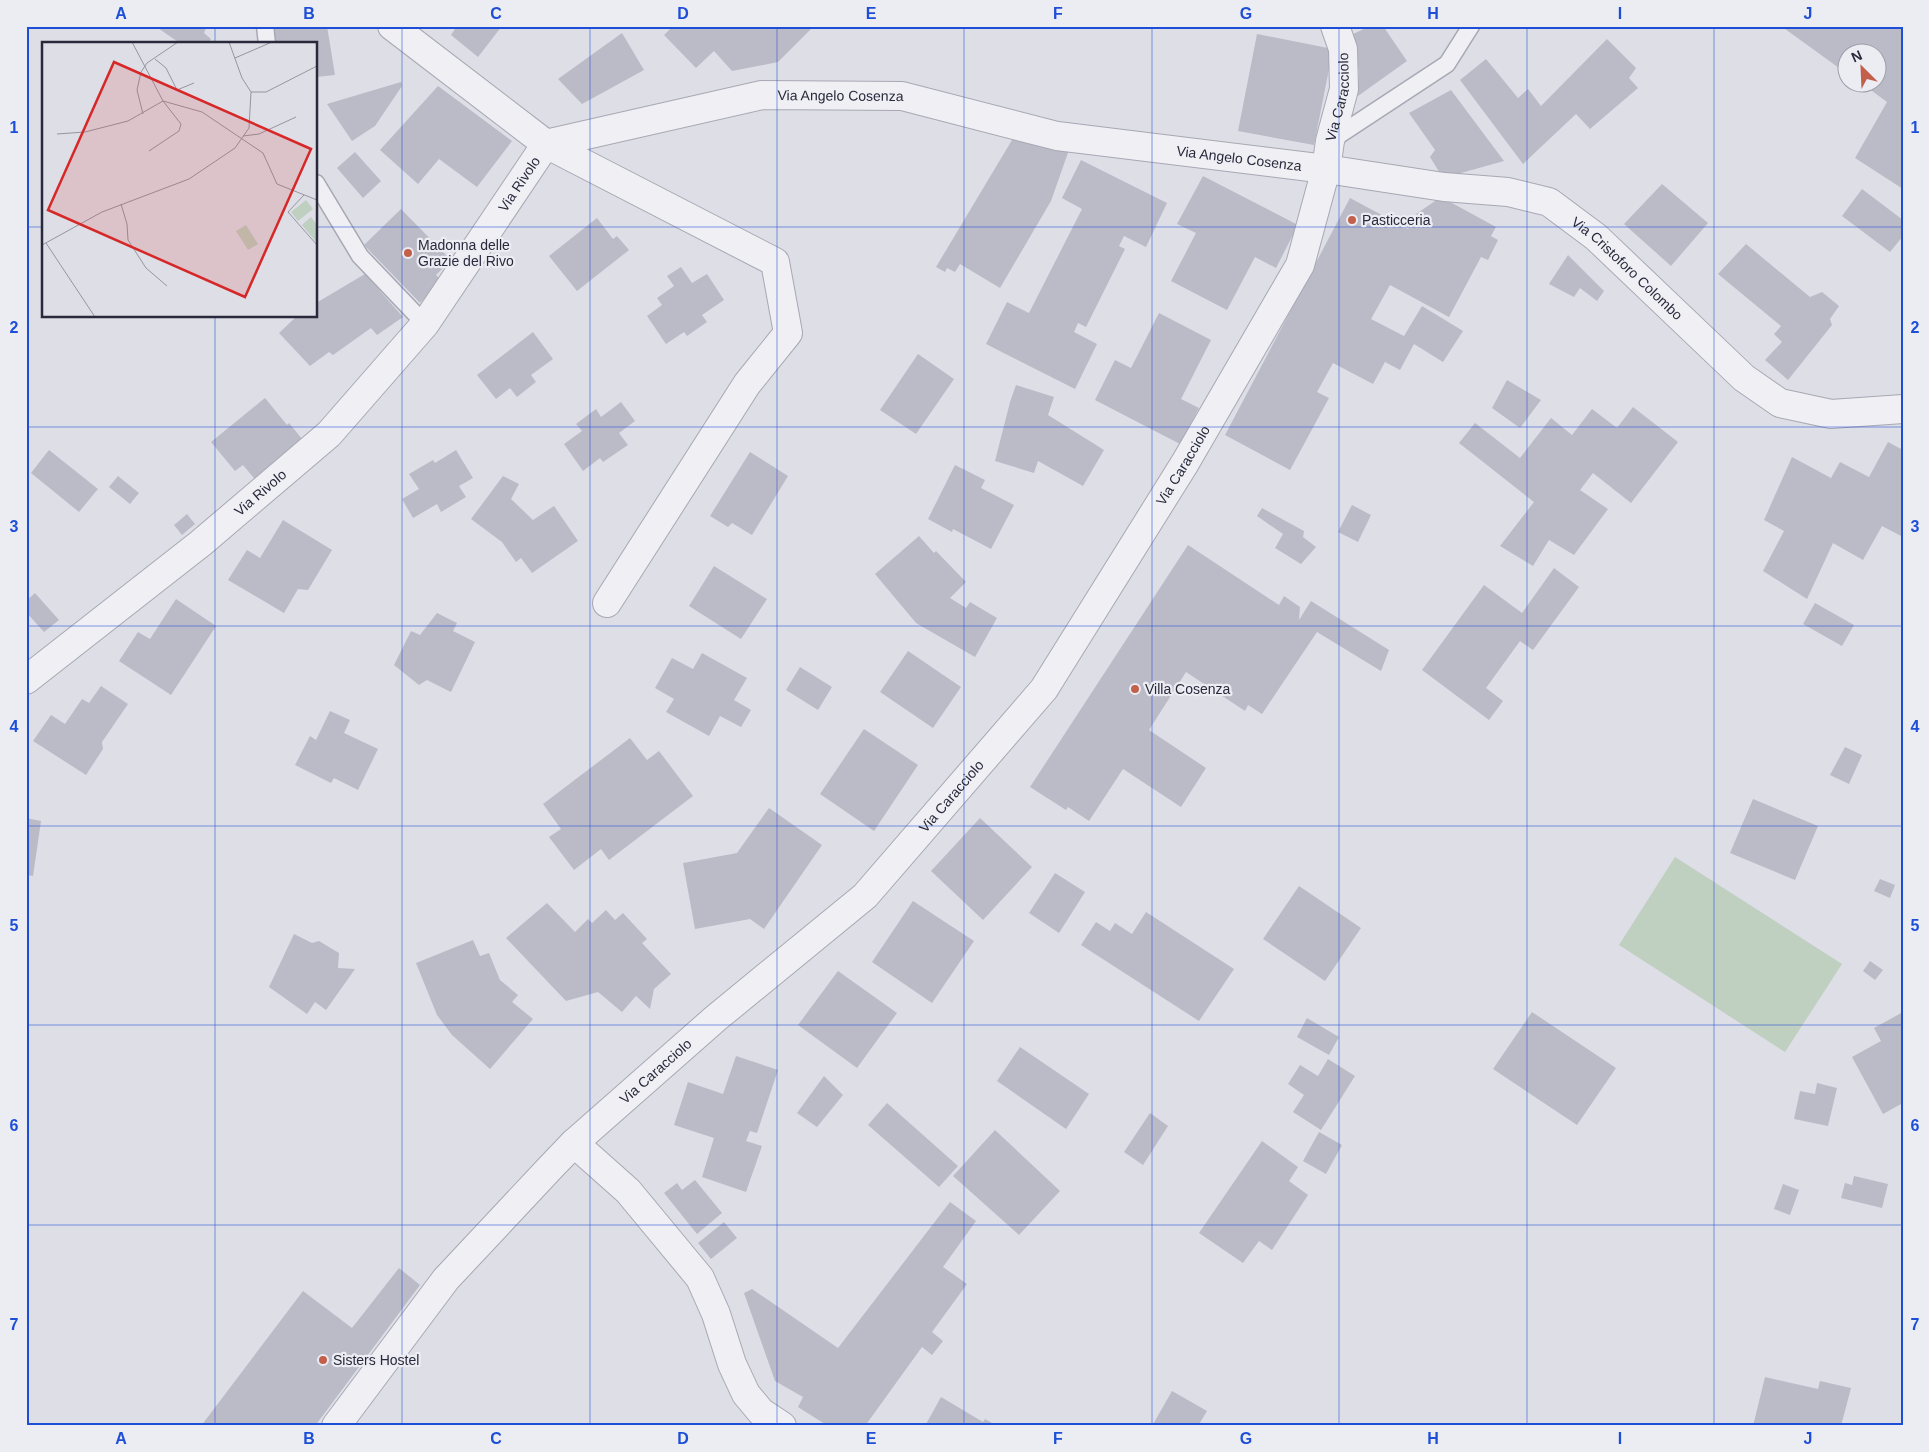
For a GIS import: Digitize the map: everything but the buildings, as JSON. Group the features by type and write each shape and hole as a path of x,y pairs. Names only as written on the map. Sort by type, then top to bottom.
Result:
{"street":[{"path":"392,26 546,144"},
{"name":"Via Caracciolo","path":"336,1426 446,1279 574,1143 716,1018 865,896 1044,690 1185,463 1300,265 1326,169 1330,141 1344,89 1343,49 1335,26"},
{"name":"Via Angelo Cosenza","path":"546,144 762,95 902,96 1057,136 1326,169"},
{"name":"Via Rivolo","path":"26,680 201,543 329,434 425,324 546,144 775,262 788,333 747,384 607,603"},
{"name":"Via Cristoforo Colombo","path":"1326,169 1444,187 1508,192 1549,202 1596,237 1744,378 1780,403 1831,414 1903,409"},
{"path":"574,1143 628,1191 700,1278 716,1314 732,1364 746,1394 761,1412 782,1426"}],"lane":[{"path":"265,26 267,42"},
{"path":"1330,141 1447,64 1471,26"},
{"path":"318,186 360,256 425,324"}],"green space":[{"path":"1675,857 1842,964 1785,1052 1619,945"}],"place":[{"name":"Pasticceria","path":"1352,220"},
{"name":"Madonna delle Grazie del Rivo","path":"408,253"},
{"name":"Villa Cosenza","path":"1135,689"},
{"name":"Sisters Hostel","path":"323,1360"}]}
